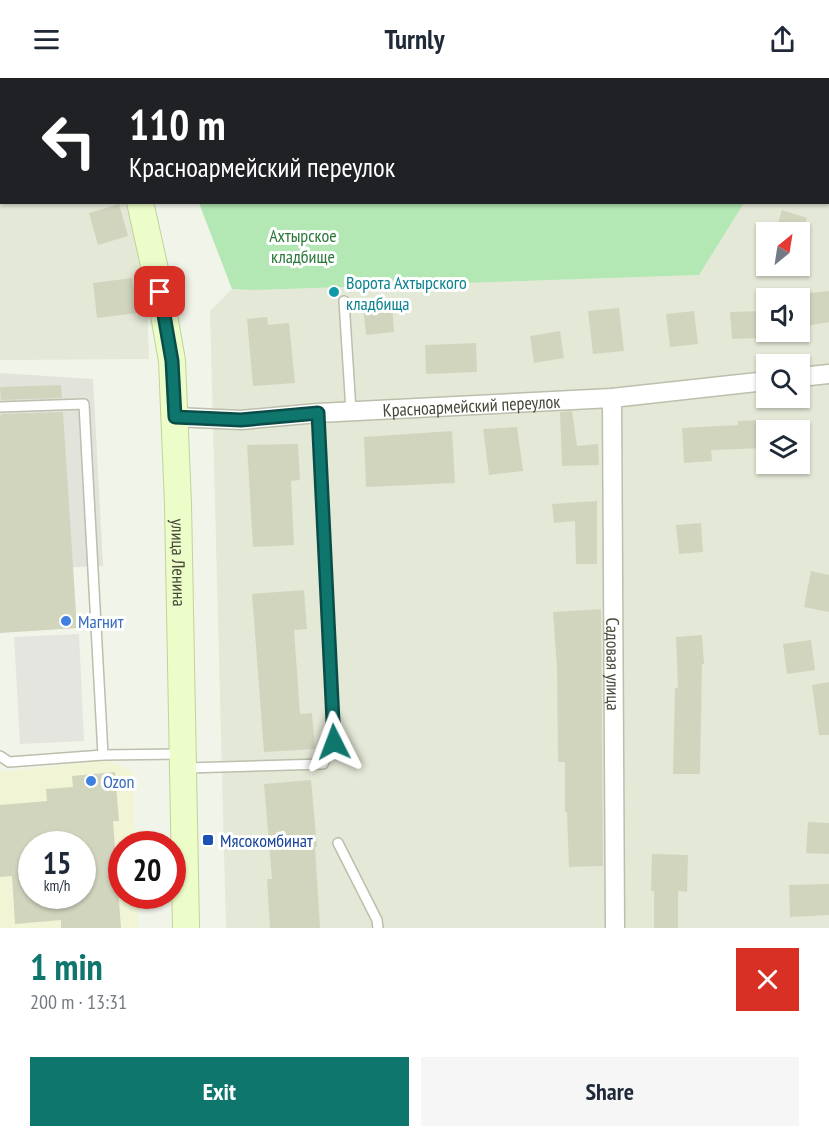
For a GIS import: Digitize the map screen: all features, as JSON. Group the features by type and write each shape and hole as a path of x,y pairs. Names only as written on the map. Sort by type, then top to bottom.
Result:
{"main road":[{"name":"улица Ленина","path":"140,204 160,292 172,361 186,928"}],"street":[{"path":"810,376 829,374"},
{"name":"Красноармейский переулок","path":"175,417 241,420 351,411 612,398 756,382"},
{"name":"Садовая улица","path":"612,398 615,928"}],"lane":[{"path":"344,301 351,411"},
{"path":"0,407 84,404 103,755"},
{"path":"0,756 9,762 103,755 183,761 323,764 334,742 318,413"},
{"path":"338,843 377,920 378,928"}],"shaded area":[{"path":"0,204 128,204 146,276 149,359 0,360"},
{"path":"743,204 829,204 829,928 226,928 210,311 232,289 699,275"},
{"path":"0,373 93,379 103,566 0,570"},
{"path":"79,634 84,741 20,744 14,637"},
{"path":"107,760 133,771 135,831 108,831 108,909 137,909 138,928 0,928 0,772"}],"green space":[{"name":"Ахтырское кладбище","path":"199,204 743,204 699,275 232,289"}],"building":[{"path":"119,204 128,236 98,245 89,213"},
{"path":"782,210 807,218 806,222 778,222"},
{"path":"132,278 137,313 97,318 93,283"},
{"path":"829,291 829,322 810,325 810,293"},
{"path":"392,303 394,332 366,335 363,306"},
{"path":"619,308 624,351 593,354 588,311"},
{"path":"694,311 698,344 670,347 666,314"},
{"path":"756,311 756,338 732,339 730,312"},
{"path":"267,317 268,325 289,323 295,383 253,386 247,319"},
{"path":"560,331 564,358 534,363 530,336"},
{"path":"476,343 477,372 426,374 425,345"},
{"path":"61,385 62,398 1,400 0,387"},
{"path":"572,411 577,446 598,444 599,465 562,466 560,412"},
{"path":"63,412 77,628 0,633 1,414"},
{"path":"756,420 756,448 711,450 712,461 684,463 682,428 738,425 738,421"},
{"path":"517,427 523,471 489,475 483,429"},
{"path":"452,431 455,483 366,487 364,437"},
{"path":"298,444 300,480 291,481 294,545 253,547 247,445"},
{"path":"597,501 597,564 576,564 575,521 554,523 552,504"},
{"path":"701,523 703,552 679,554 676,525"},
{"path":"811,571 829,575 829,612 804,607"},
{"path":"304,590 307,629 294,630 300,714 312,713 315,749 264,752 252,594"},
{"path":"601,609 603,866 569,867 567,812 565,812 565,762 558,762 557,668 553,612"},
{"path":"702,635 704,664 702,664 700,774 673,774 675,688 678,688 676,637"},
{"path":"811,640 815,670 787,674 783,644"},
{"path":"829,682 829,735 819,735 812,685"},
{"path":"115,772 119,821 113,821 114,831 108,831 108,909 120,909 121,928 61,928 61,920 15,924 12,876 0,877 0,805 47,801 46,789 73,787 72,776"},
{"path":"311,780 317,847 315,847 320,928 270,928 267,879 272,879 264,784"},
{"path":"808,822 829,823 829,854 806,853"},
{"path":"652,854 688,855 687,892 678,891 678,928 654,928 654,891 651,891"},
{"path":"829,884 829,915 790,917 789,885"}],"place":[{"name":"Ворота Ахтырского кладбища","path":"334,292"},
{"name":"Магнит","path":"66,621"},
{"name":"Ozon","path":"91,781"},
{"name":"Мясокомбинат","path":"208,840"}],"route":[{"path":"160,292 172,361 175,417 241,420 318,413 334,742"}]}
